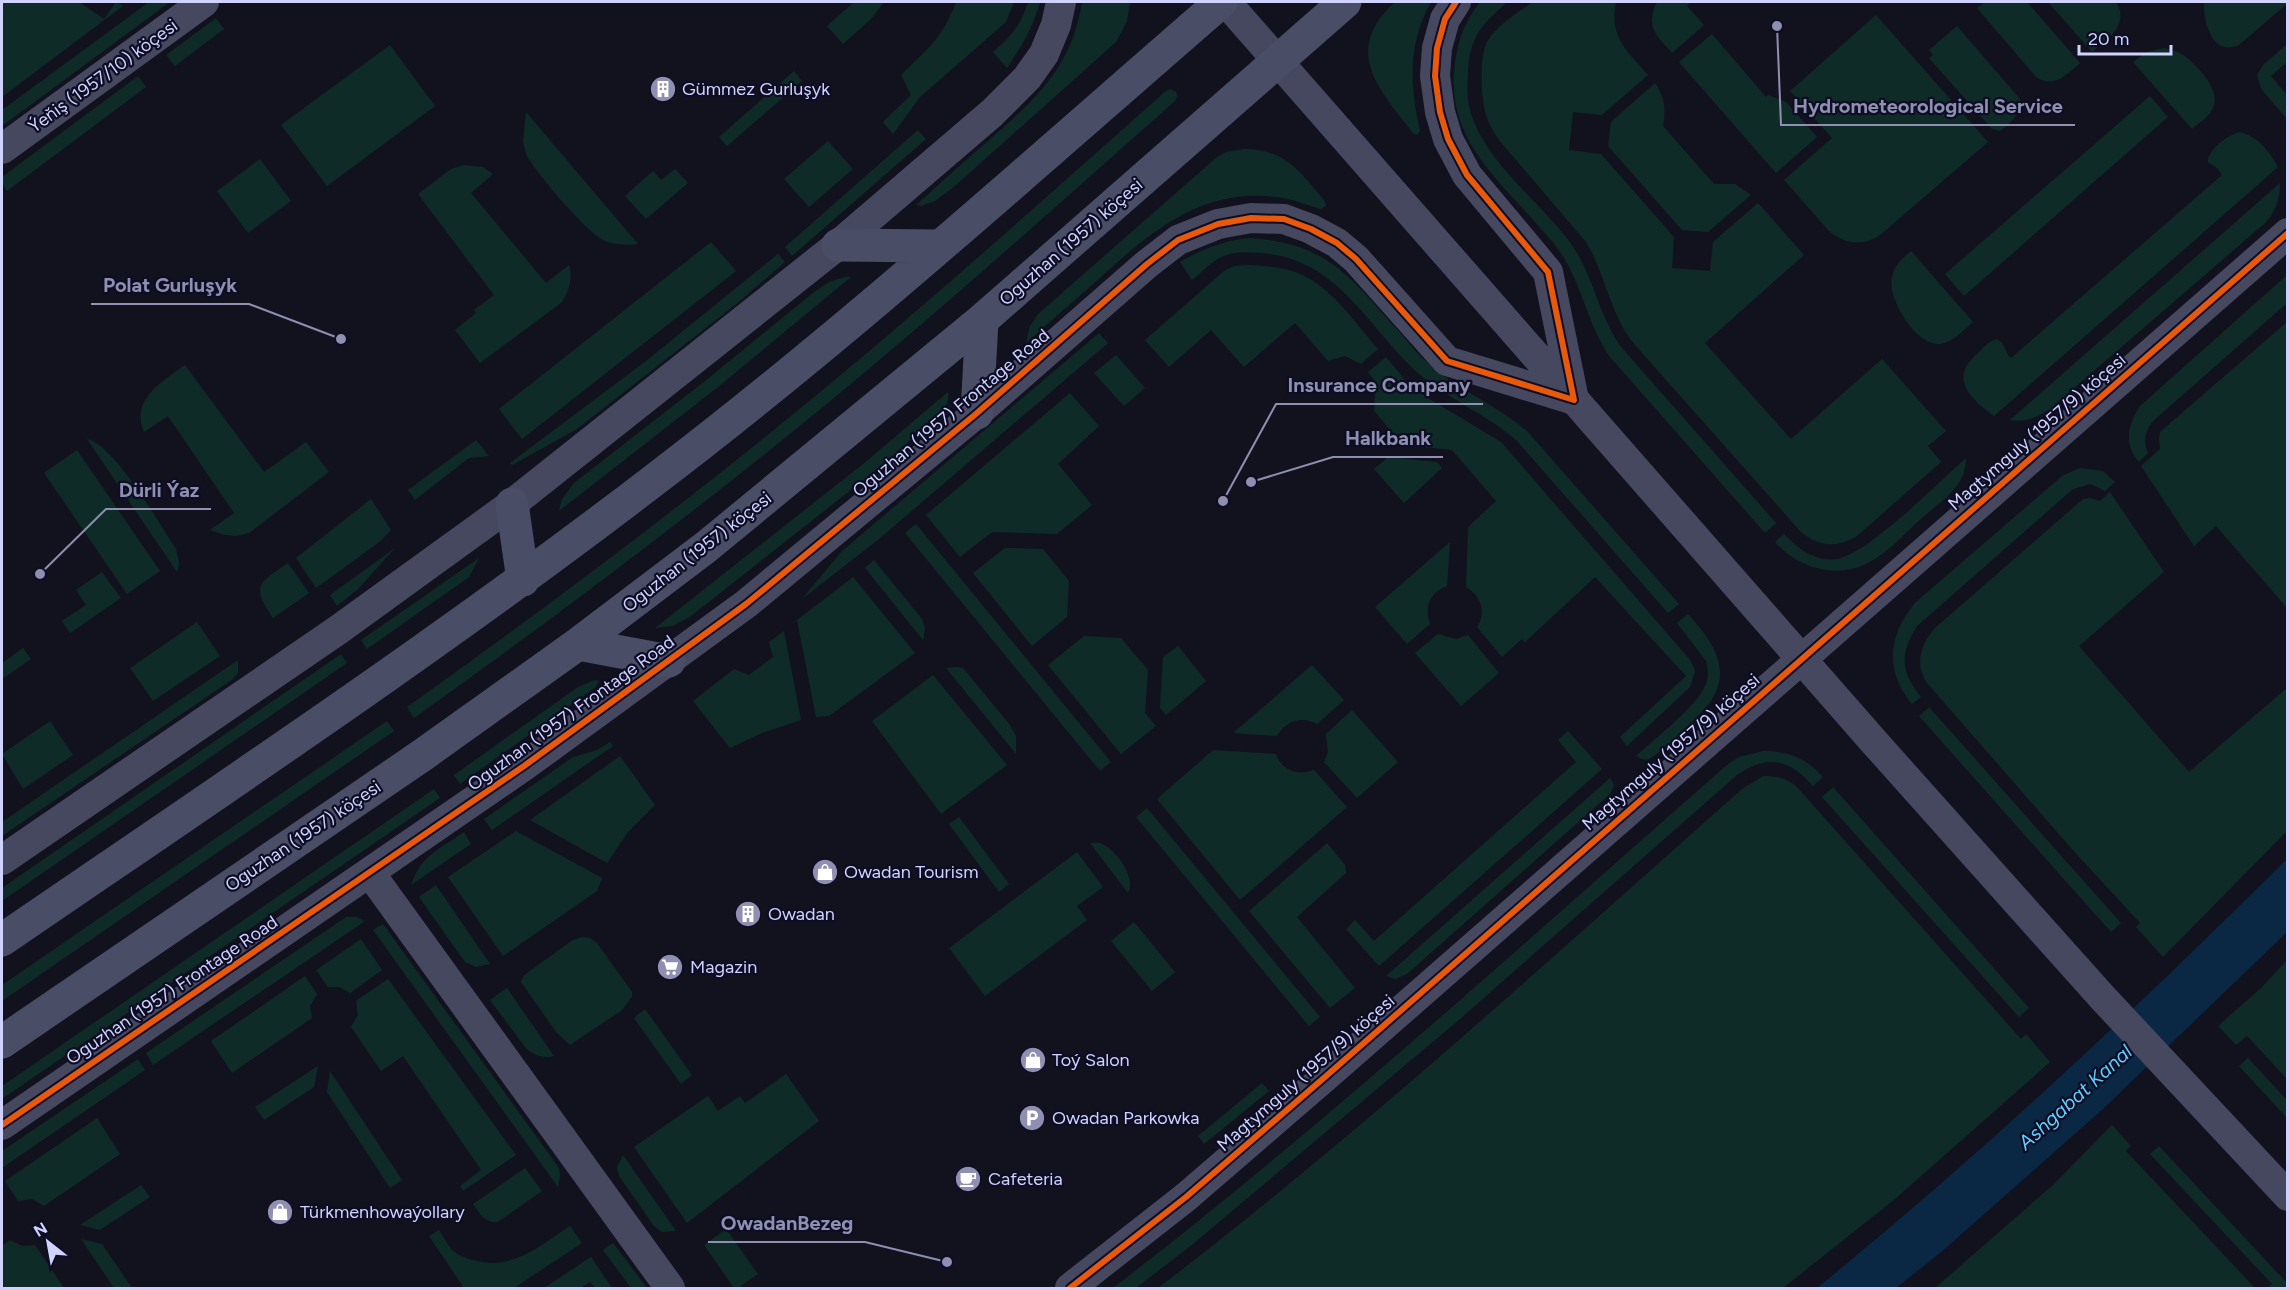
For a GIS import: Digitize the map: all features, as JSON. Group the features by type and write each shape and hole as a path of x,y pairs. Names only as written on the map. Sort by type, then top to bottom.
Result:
{"main road":[{"path":"2,940 376,684 523,580 656,479 786,377 1221,2"},
{"name":"Oguzhan (1957) köçesi","path":"2,1042 401,770 578,644 706,547 982,320 1345,2"},
{"path":"838,245 940,246"},
{"path":"977,413 982,320"},
{"path":"512,504 523,580"},
{"path":"578,644 669,661"}],"street":[{"name":"Ýeňiş (1957/10) köçesi","path":"2,149 204,2"},
{"path":"2,860 363,612 512,504 838,245 992,113 1026,78 1044,54 1056,25 1061,2"},
{"path":"1226,2 1800,659 2102,997 2288,1196"},
{"path":"1456,2 1445,19 1437,48 1435,76 1440,112 1448,139 1467,175 1548,272 1574,400"},
{"name":"Oguzhan (1957) Frontage Road","path":"2,1125 524,766 746,604 977,413 1147,264 1178,240 1218,224 1251,218 1284,219 1311,229 1337,243 1356,259 1447,361 1574,400"},
{"name":"Magtymguly (1957/9) köçesi","path":"1070,1288 1186,1197 1316,1085 2288,233"},
{"path":"370,873 670,1288"}],"green space":[{"path":"2,2 79,2 104,19 116,2 123,6 2,97"},
{"path":"149,2 170,2 2,126 2,110"},
{"path":"854,2 884,2 871,19 843,44 827,26"},
{"path":"956,2 1014,2 1006,22 920,97 893,134 883,122 911,95 901,75 940,34"},
{"path":"1028,2 1040,2 1026,36 1007,68 993,52 1015,30"},
{"path":"1082,2 1130,2 1127,21 1116,42 956,185 935,201 922,206 916,205 1022,110 1049,80 1070,45"},
{"path":"1395,2 1431,2 1423,18 1414,50 1414,97 1420,131 1417,135 1413,133 1378,85 1371,69 1368,53 1371,37 1379,20"},
{"path":"1480,2 1503,2 1505,4 1483,27 1471,51 1468,97 1477,129 1499,163 1569,241 1577,253 1607,321 1622,348 1776,523 1765,533 1610,357 1596,332 1569,267 1559,251 1491,173 1467,137 1459,118 1454,96 1454,73 1461,35"},
{"path":"1532,2 1616,2 1614,14 1617,34 1626,50 1648,75 1602,115 1573,112 1569,150 1601,154 1674,237 1672,268 1710,271 1713,242 1758,203 1804,255 1705,343 1791,439 1882,359 1946,431 1928,446 1941,462 1857,536 1842,543 1828,544 1815,541 1801,532 1635,345 1620,321 1586,242 1493,131 1486,115 1483,99 1484,49 1496,30"},
{"path":"1657,2 1691,2 1687,6 1704,25 1672,53 1657,36 1652,24"},
{"path":"1985,2 2027,2 2080,63 2056,81 2044,81 2037,78 1977,8"},
{"path":"2048,2 2116,2 2120,10 2119,24 2110,36 2092,52"},
{"path":"2204,2 2288,3 2239,45 2230,47 2222,46 2211,35 2205,18"},
{"path":"1876,15 1988,142 1879,236 1866,241 1853,242 1841,239 1829,231 1784,180 1832,138 1790,91"},
{"path":"216,18 224,29 175,66 166,55"},
{"path":"1957,26 2020,99 2017,114 2000,131 1992,129 1929,58 1933,55 1929,50"},
{"path":"1712,34 1766,97 1768,95 1786,102 1817,137 1776,173 1679,62"},
{"path":"2287,44 2287,62 2271,76 2287,95 2287,119 2261,89 2257,75 2263,65"},
{"path":"390,45 435,106 327,186 281,125"},
{"path":"2164,48 2173,50 2191,61 2211,85 2215,98 2213,109 2192,129 2133,62 2147,52"},
{"path":"794,71 802,81 727,146 719,137"},
{"path":"138,76 146,87 7,191 2,183 2,177"},
{"path":"1655,83 1664,104 1663,126 1714,184 1735,184 1751,195 1708,232 1682,230 1608,146 1611,122"},
{"path":"1171,89 1176,92 1175,101 834,398 627,562 414,718 407,707 619,551 774,430 911,315"},
{"path":"2150,96 2168,117 1964,296 1945,274"},
{"path":"526,112 638,244 613,243 597,236 575,216 552,189 527,156 523,142"},
{"path":"918,130 926,139 792,256 785,247"},
{"path":"2239,132 2252,137 2262,145 2278,167 1994,416 1977,402 1970,395 1964,379 1964,371 1969,362 1987,344 1997,339 2011,358 2222,175 2208,162 2208,158 2221,142"},
{"path":"828,141 853,169 809,207 784,179"},
{"path":"1244,149 1258,150 1281,157 1299,171 1324,200 1326,206 1321,209 1282,198 1249,196 1225,199 1180,216 1140,243 1026,343 1030,326 1038,314 1217,157 1226,152"},
{"path":"260,159 291,201 248,233 217,191"},
{"path":"464,165 483,167 493,174 471,193 546,283 569,265 571,275 568,290 561,303 480,363 455,330 476,313 474,310 494,295 418,194 451,169"},
{"path":"675,169 688,183 646,219 625,196 653,171 661,180"},
{"path":"2280,183 2277,204 2265,223 2051,408 2032,418 2021,421 2010,420"},
{"path":"1249,238 1277,241 1300,247 1319,256 1352,280 1429,364 1527,431 1679,604 1668,613 1517,441 1419,374 1350,298 1331,281 1311,268 1288,258 1261,253 1241,252 1226,255 1192,280 1180,262 1213,246"},
{"path":"711,242 736,271 522,439 499,409"},
{"path":"1911,251 1973,322 1957,336 1944,343 1930,342 1921,337 1912,329 1898,308 1892,277 1897,265"},
{"path":"778,254 785,262 735,305 577,429 512,465 510,463 646,361"},
{"path":"1248,265 1286,269 1310,279 1342,306 1378,349 1361,364 1345,356 1328,361 1295,323 1244,367 1211,330 1169,367 1145,340 1224,271 1234,266"},
{"path":"2287,275 2287,303 2152,422 2146,437 2148,453 2139,462 2131,448 2129,434 2140,406"},
{"path":"851,277 718,387 559,511 562,499 574,483 814,292 829,282"},
{"path":"2287,322 2287,608 2216,526 2194,546 2141,466 2160,449 2160,432"},
{"path":"1099,333 1108,343 879,539 802,599 842,551"},
{"path":"1116,355 1145,388 1124,406 1094,373"},
{"path":"1386,357 1405,380 1426,397 1501,442 1691,661 1695,671 1690,687 1627,746 1620,737 1686,676 1595,577 1525,642 1522,639 1502,657 1477,627 1482,616 1481,605 1466,587 1468,527 1496,501 1452,450 1403,445 1374,411 1376,382 1368,372"},
{"path":"185,365 264,472 306,442 329,472 249,533 236,536 210,530 234,513 168,416 144,432 141,410 145,401 151,392"},
{"path":"948,392 944,411 871,474 691,616 673,626 655,628 863,464"},
{"path":"1070,393 1099,426 1058,464 1092,505 1057,534 992,532 960,557 926,515"},
{"path":"87,439 98,444 110,455 136,487 176,549 179,563 177,572"},
{"path":"476,440 489,456 469,458 415,500 408,490"},
{"path":"77,450 160,571 127,594 44,473"},
{"path":"1388,457 1437,462 1442,468 1404,503 1374,469"},
{"path":"1966,458 1962,477 1952,492 1888,549 1866,564 1841,570 1816,568 1794,558 1775,542 1784,534 1801,549 1814,556 1836,559 1849,555 1883,532"},
{"path":"2080,468 2103,471 2115,482 2105,491 2091,484 2073,489 1917,626 1905,654 1906,671 1921,697 1912,704 1897,679 1893,653 1895,640 1907,614 1916,602 2062,476"},
{"path":"2110,492 2164,572 2079,646 2189,772 2287,688 2287,831 2163,957 2136,927 2140,923 2071,848 1927,683 1920,661 1923,647 1935,628 2083,499 2090,498 2100,501"},
{"path":"371,499 391,530 378,543 316,588 296,558"},
{"path":"916,524 1111,762 1100,771 905,533"},
{"path":"1450,542 1447,586 1436,592 1430,601 1428,618 1430,624 1407,644 1375,607"},
{"path":"395,548 358,589 337,606 330,595"},
{"path":"1005,548 1043,549 1069,581 1067,617 1032,646 973,573"},
{"path":"479,558 469,577 367,649 361,640"},
{"path":"874,560 922,619 925,628 923,640 865,568"},
{"path":"288,563 309,593 273,618 262,598 261,586 264,581"},
{"path":"102,572 121,598 70,633 62,621 86,605 76,590"},
{"path":"853,577 915,653 829,716 816,717 797,620"},
{"path":"1688,614 1704,634 1717,656 1720,673 1718,687 1708,705 1672,741 1649,759 1641,759 1636,756 1685,712 1701,693 1708,678 1706,661 1677,623"},
{"path":"197,622 220,656 153,701 130,668"},
{"path":"784,631 801,720 762,733 730,748 693,701 734,669 749,675 773,657 769,642"},
{"path":"1438,634 1456,639 1468,635 1499,673 1461,706 1415,653"},
{"path":"1084,636 1121,638 1148,670 1145,713 1156,726 1121,754 1048,665"},
{"path":"1178,646 1206,681 1166,715 1160,708 1163,657"},
{"path":"23,648 31,659 2,679 2,663"},
{"path":"341,654 347,663 2,901 2,888"},
{"path":"238,660 238,673 233,679 2,836 2,822"},
{"path":"1312,665 1344,700 1317,724 1306,720 1295,721 1285,726 1277,736 1233,733"},
{"path":"946,668 963,668 1010,725 1016,736 1016,754"},
{"path":"933,675 1007,765 941,814 872,721"},
{"path":"595,680 599,681 596,687 460,784 454,775 578,687"},
{"path":"1929,707 2121,923 2111,932 1919,716"},
{"path":"1352,710 1398,762 1357,798 1324,762 1328,752 1326,734"},
{"path":"50,721 73,755 23,789 2,754"},
{"path":"387,721 394,731 2,1001 2,985"},
{"path":"1568,731 1602,769 1379,966 1346,929 1355,920 1374,941 1576,762 1558,740"},
{"path":"610,742 613,746 492,830 484,819 573,757 597,750"},
{"path":"1213,750 1276,754 1282,765 1291,771 1314,770 1347,807 1240,900 1157,799"},
{"path":"1763,751 1781,752 1803,760 1823,777 1813,786 1795,770 1778,762 1759,764 1737,775 1460,1019 1193,1244 1136,1288 1113,1288 1348,1097 1728,764 1739,757"},
{"path":"620,756 655,805 628,832 607,863 530,820"},
{"path":"1763,776 1781,778 1797,787 2021,1039 2026,1034 2050,1062 1895,1199 1783,1288 1158,1288 1308,1169 1526,981 1742,789"},
{"path":"1610,778 1614,785 1610,794 1407,974 1395,979 1386,976"},
{"path":"1833,787 2029,1008 2019,1017 1822,797"},
{"path":"434,789 440,798 2,1099 2,1086"},
{"path":"1147,808 1320,1017 1309,1026 1136,817"},
{"path":"959,817 1009,884 999,892 949,824"},
{"path":"516,831 602,878 597,891 503,956 448,877"},
{"path":"464,832 471,844 411,885 420,866 426,860 439,848"},
{"path":"1090,843 1102,844 1115,853 1128,874 1130,887 1128,893"},
{"path":"1327,843 1345,865 1346,873 1297,917 1355,988 1330,1008 1249,911"},
{"path":"1077,852 1103,887 1077,906 1087,920 985,996 949,948"},
{"path":"436,885 490,964 476,967 465,962 419,897"},
{"path":"346,917 356,917 365,921 153,1065 146,1053"},
{"path":"1134,922 1175,972 1152,991 1111,941"},
{"path":"383,924 559,1168 558,1187 373,930"},
{"path":"582,937 590,938 597,943 632,992 632,997 621,1011 570,1045 556,1032 521,982 524,975 573,940"},
{"path":"361,939 382,970 350,993 339,987 328,987 316,970"},
{"path":"2287,960 2287,1079 2247,1036 2236,1045 2218,1026 2261,988"},
{"path":"305,976 317,994 310,1006 312,1018 232,1073 211,1041"},
{"path":"388,979 516,1155 463,1191 460,1186 481,1170 403,1056 381,1071 351,1027 358,1015 356,1001"},
{"path":"507,988 554,1056 542,1057 528,1050 490,1000"},
{"path":"645,1009 692,1075 681,1084 634,1018"},
{"path":"2248,1058 2287,1100 2287,1118 2239,1066"},
{"path":"138,1059 145,1070 2,1168 2,1151"},
{"path":"318,1066 314,1087 264,1120 255,1107"},
{"path":"330,1071 402,1180 390,1188 327,1092"},
{"path":"786,1074 819,1121 687,1223 634,1147 708,1096 718,1111 740,1096 745,1103"},
{"path":"1262,1083 1269,1091 1204,1144 1198,1136"},
{"path":"97,1118 120,1154 44,1206 32,1199 18,1201 5,1181"},
{"path":"2112,1125 2131,1146 2126,1151 2255,1288 1935,1288 2053,1185"},
{"path":"2159,1146 2287,1283 2287,1288 2268,1288 2272,1284 2150,1154"},
{"path":"623,1155 676,1231 662,1232 654,1226 619,1176 617,1167"},
{"path":"525,1168 542,1191 498,1222 489,1221 483,1217 473,1204"},
{"path":"141,1185 150,1197 100,1230 80,1225"},
{"path":"570,1226 582,1243 514,1288 464,1288 429,1236 439,1230 452,1250 460,1256 490,1263 515,1259 526,1254"},
{"path":"726,1229 758,1274 738,1288 734,1288 704,1245"},
{"path":"81,1239 102,1244 132,1288 114,1288"},
{"path":"10,1240 22,1246 35,1245 64,1288 2,1288 2,1246"},
{"path":"613,1243 647,1288 631,1288 603,1250"},
{"path":"591,1257 612,1288 595,1288 590,1282 580,1288 544,1288"}],"water":[{"name":"Ashgabat Kanal","path":"2287,859 2287,932 2103,1109 1940,1253 1896,1288 1817,1288 1939,1186 2057,1080"}],"cycle path":[{"path":"2,1125 524,766 746,604 977,413 1147,264 1178,240 1218,224 1251,218 1284,219 1311,229 1337,243 1356,259 1447,361 1574,400 1548,272 1467,175 1448,139 1440,112 1435,76 1437,48 1445,19 1456,2"},
{"path":"1070,1288 1186,1197 1325,1077 2288,233"}],"place":[{"name":"Hydrometeorological Service","path":"1777,26"},
{"name":"Gümmez Gurluşyk","path":"663,89"},
{"name":"Polat Gurluşyk","path":"341,339"},
{"name":"Halkbank","path":"1251,482"},
{"name":"Insurance Company","path":"1223,501"},
{"name":"Dürli Ýaz","path":"40,574"},
{"name":"Owadan Tourism","path":"825,872"},
{"name":"Owadan","path":"748,914"},
{"name":"Magazin","path":"670,967"},
{"name":"Toý Salon","path":"1033,1060"},
{"name":"Owadan Parkowka","path":"1032,1118"},
{"name":"Cafeteria","path":"968,1179"},
{"name":"Türkmenhowaýollary","path":"280,1212"},
{"name":"OwadanBezeg","path":"947,1262"}]}
